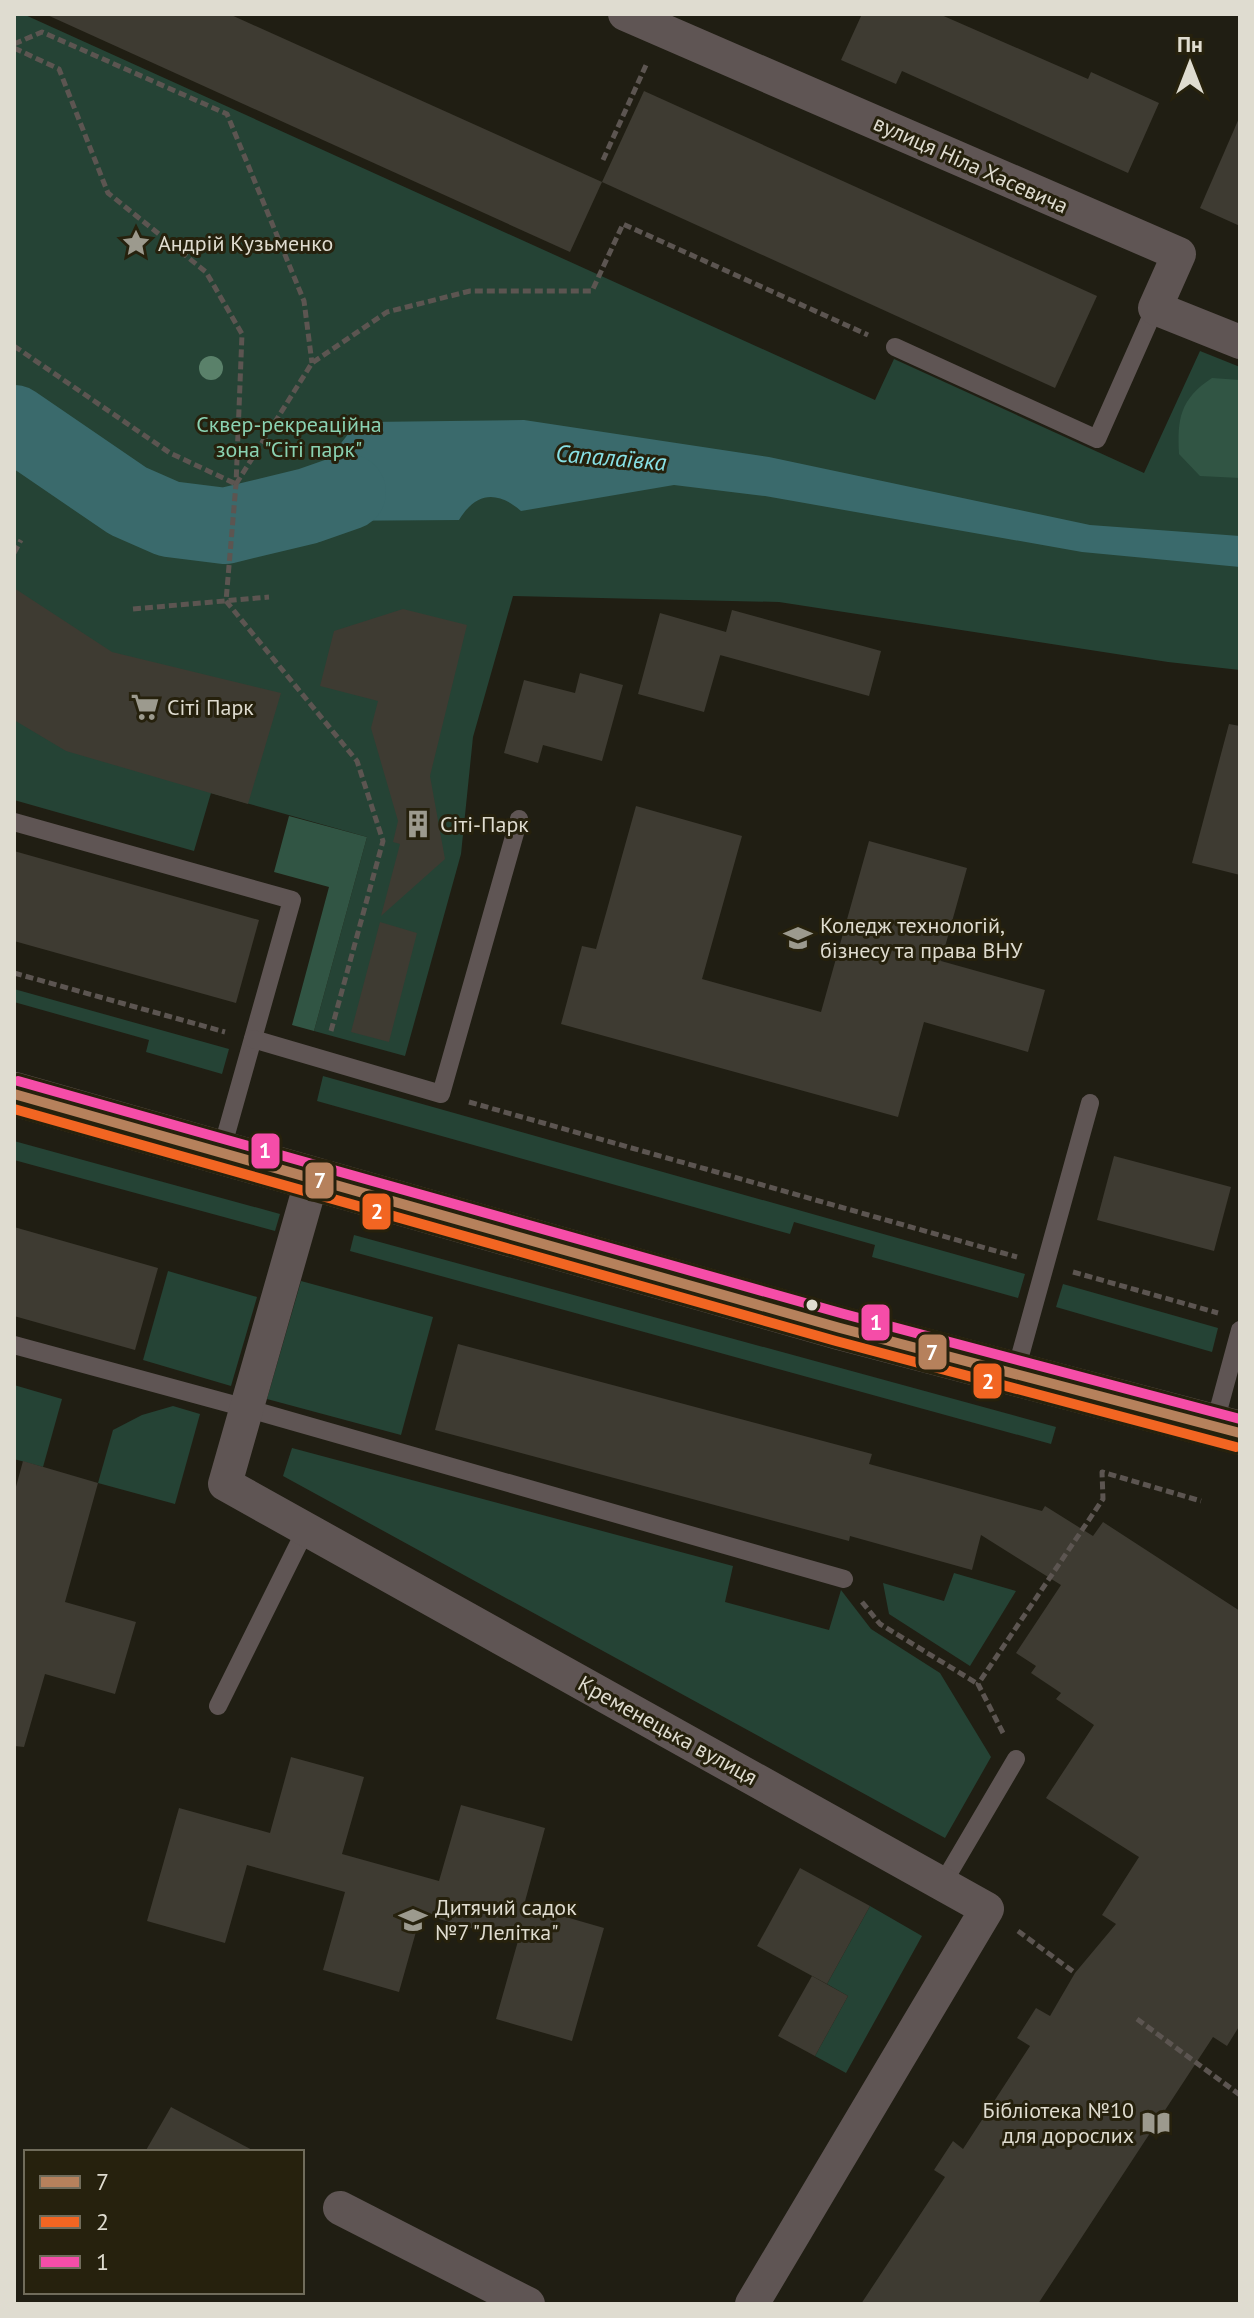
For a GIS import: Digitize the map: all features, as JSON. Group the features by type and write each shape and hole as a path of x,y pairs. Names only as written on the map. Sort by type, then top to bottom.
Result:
{"main road":[{"path":"14,1094 840,1328 1227,1430"}],"street":[{"name":"вулиця Ніла Хасевича","path":"625,14 1179,254 1155,308"},
{"path":"1155,308 1240,342"},
{"name":"Кременецька вулиця","path":"312,1179 225,1484 987,1909"},
{"path":"752,2304 987,1909"},
{"path":"340,2208 528,2304"}],"lane":[{"path":"895,347 1097,439 1155,308"},
{"path":"253,1039 441,1094 519,819"},
{"path":"14,822 292,900 221,1152"},
{"path":"1015,1374 1090,1103"},
{"path":"1227,1430 1240,1330"},
{"path":"14,1345 844,1579"},
{"path":"218,1706 306,1529"},
{"path":"943,1883 1016,1759"}],"path":[{"path":"603,160 662,29"},
{"path":"14,46 42,32 227,114 304,301 312,363"},
{"path":"14,46 59,69 108,193 206,272 242,334 236,484 226,601 357,761 383,841 323,1059"},
{"path":"236,484 312,363 387,312 470,291 592,291 623,224 844,324"},
{"path":"14,346 170,453 236,484"},
{"path":"14,553 21,540"},
{"path":"133,609 269,597"},
{"path":"14,973 253,1039"},
{"path":"441,1094 1225,1315"},
{"path":"978,1684 1103,1499 1102,1472 1201,1501"},
{"path":"844,1579 880,1624 978,1684 1016,1759"},
{"path":"987,1909 1075,1973"},
{"path":"1137,2019 1240,2095"}],"green space":[{"name":"Сквер-рекреаційна зона \"Сіті парк\"","path":"14,14 23,14 875,400 894,359 1144,473 1200,351 1240,367 1240,670 1168,662 779,602 513,596 473,737 461,854 405,1056 314,1031 367,837 211,793 194,851 14,800"},
{"path":"1212,378 1240,380 1240,478 1200,476 1179,454 1183,411 1193,394"},
{"path":"289,816 367,837 314,1031 292,1025 329,887 274,872"},
{"path":"14,989 229,1049 222,1074 146,1052 149,1040 14,1002"},
{"path":"323,1076 1025,1274 1018,1298 872,1257 875,1245 794,1222 790,1234 317,1101"},
{"path":"14,1141 280,1214 275,1231 14,1160"},
{"path":"354,1235 1056,1427 1051,1444 350,1251"},
{"path":"168,1271 257,1297 231,1386 143,1360"},
{"path":"301,1281 433,1317 401,1435 267,1399"},
{"path":"1063,1284 1218,1328 1212,1352 1056,1307"},
{"path":"14,1385 62,1399 43,1467 14,1459"},
{"path":"173,1406 200,1414 175,1504 98,1483 113,1430 142,1415"},
{"path":"292,1448 733,1566 725,1602 829,1630 841,1590 871,1629 940,1673 991,1757 945,1838 283,1476"},
{"path":"954,1573 1016,1591 970,1666 889,1614 883,1583 944,1601"},
{"path":"870,1906 922,1936 846,2073 815,2056 848,1996 827,1984"}],"water":[{"path":"524,420 769,457 1090,525 1240,536 1240,567 1082,552 765,496 674,485 521,511 504,500 487,497 472,504 459,520 310,521 246,533 248,515 295,503 352,429 369,422"}],"building":[{"path":"45,14 229,14 602,182 570,252"},
{"path":"862,14 939,14 1088,79 1091,72 1159,103 1128,173 902,71 896,84 841,60"},
{"path":"644,91 1097,296 1055,388 602,182"},
{"path":"1240,116 1240,226 1200,208"},
{"name":"Сіті Парк","path":"14,588 112,652 281,693 248,804 66,751 14,720"},
{"name":"Сіті-Парк","path":"403,609 467,625 430,776 445,859 381,916 400,844 393,842 398,821 371,728 378,701 320,686 334,631"},
{"path":"732,610 881,651 869,696 720,655 704,712 638,694 660,613 726,632"},
{"path":"580,673 623,685 602,761 543,745 538,763 504,753 524,680 575,693"},
{"path":"1229,724 1240,726 1240,875 1192,863"},
{"path":"636,806 742,836 702,979 821,1012 869,841 967,868 941,961 1045,990 1028,1052 924,1022 898,1117 561,1024 582,946 596,949"},
{"path":"14,851 259,920 236,1003 14,941"},
{"path":"380,922 417,933 389,1042 351,1032"},
{"path":"1114,1156 1231,1187 1214,1251 1097,1220"},
{"path":"14,1227 158,1268 135,1350 14,1316"},
{"path":"458,1344 872,1454 869,1464 1042,1511 1045,1506 1093,1536 1103,1522 1240,1611 1240,2025 1227,2046 1213,2037 1038,2304 861,2304 945,2177 934,2170 953,2141 963,2149 1030,2046 1017,2038 1036,2008 1050,2016 1075,1973 1116,1924 1102,1915 1139,1857 1046,1798 1094,1725 1056,1699 1061,1693 1031,1673 1036,1666 1016,1653 1061,1585 981,1535 972,1570 850,1536 849,1541 435,1430"},
{"path":"23,1461 98,1483 65,1602 136,1622 115,1694 45,1674 24,1747 14,1746 14,1494"},
{"path":"291,1757 364,1777 342,1854 439,1881 461,1805 545,1828 524,1905 604,1928 572,2041 496,2019 518,1941 421,1914 399,1992 323,1970 345,1892 247,1865 225,1943 147,1921 179,1808 270,1833"},
{"path":"800,1868 870,1906 827,1984 757,1946"},
{"path":"812,1976 848,1996 815,2056 778,2036"},
{"path":"171,2107 252,2150 146,2150"}],"waterway":[{"name":"Сапалаївка","path":"14,423 128,501 169,519 225,526 308,506 348,492"}],"transit line":[{"name":"1","path":"18,1081 844,1314 1240,1419"},
{"name":"7","path":"14,1094 840,1328 1240,1433"},
{"name":"2","path":"14,1109 836,1341 1236,1447"}],"place":[{"name":"Андрій Кузьменко","path":"136,243"},
{"name":"Сіті Парк","path":"145,707"},
{"name":"Сіті-Парк","path":"418,824"},
{"name":"Коледж технологій, бізнесу та права ВНУ","path":"798,938"},
{"name":"Дитячий садок №7 \"Лелітка\"","path":"413,1920"},
{"name":"Бібліотека №10 для дорослих","path":"1156,2123"}]}
